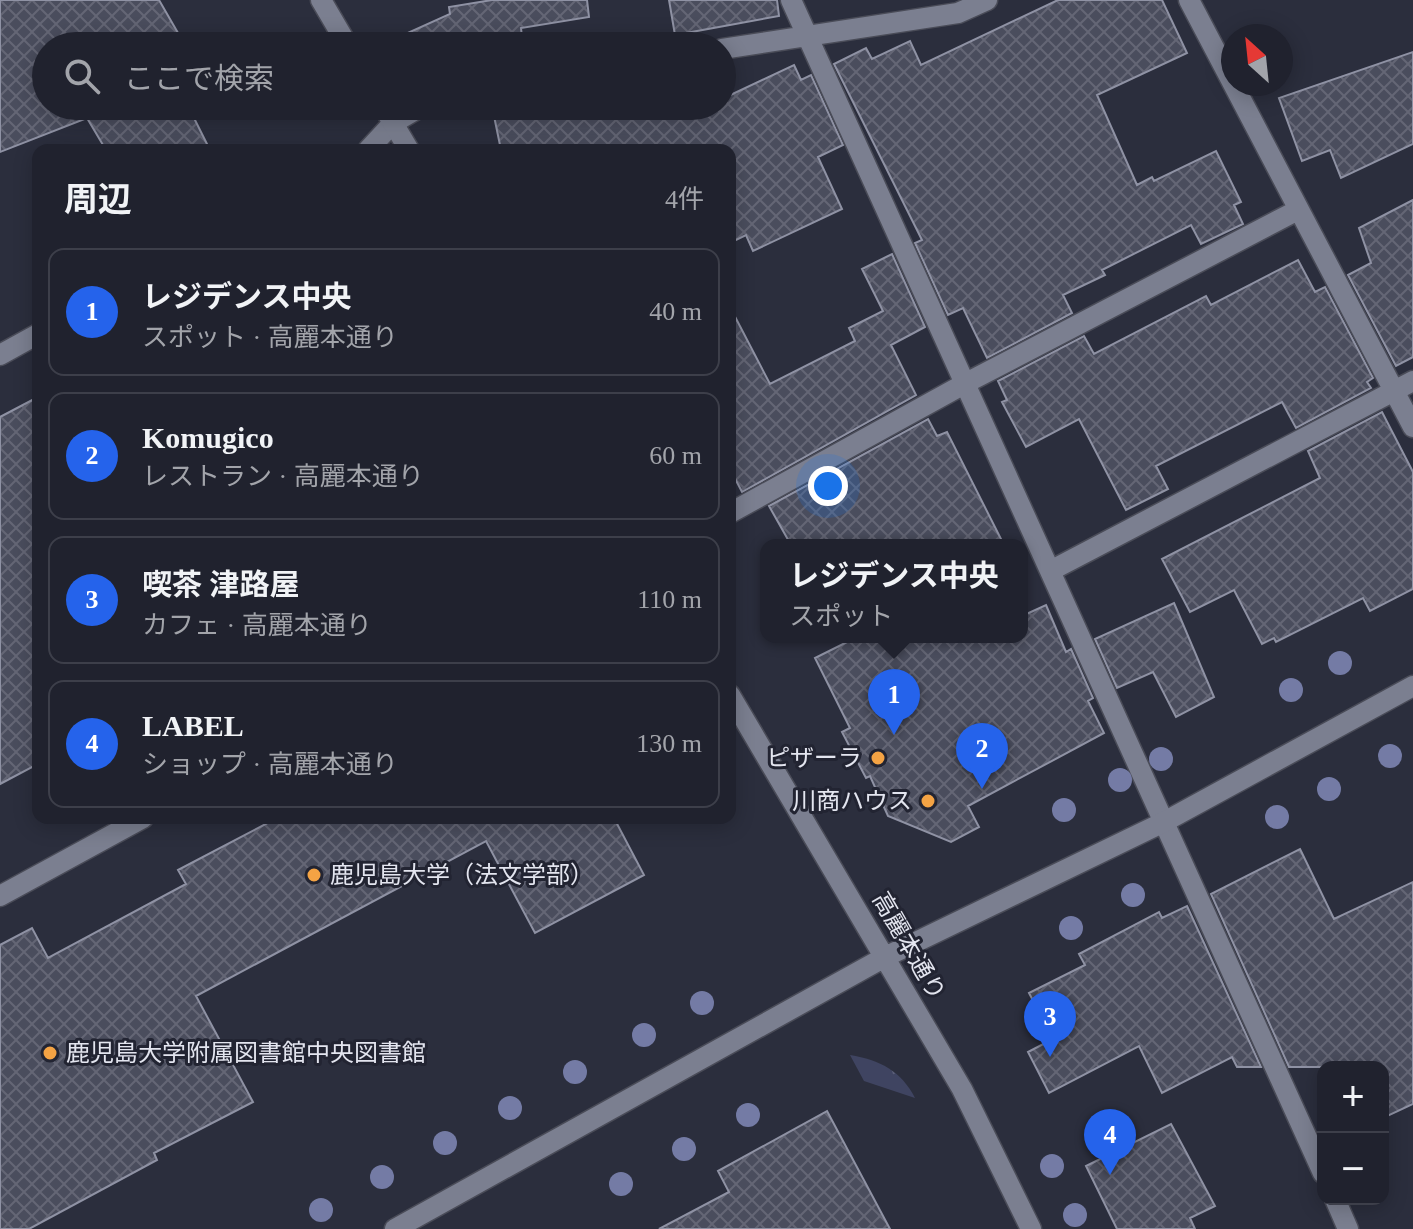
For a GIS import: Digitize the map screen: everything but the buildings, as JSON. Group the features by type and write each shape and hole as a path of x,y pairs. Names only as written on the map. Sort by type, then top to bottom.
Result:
{"street":[{"path":"321,0 340,32"},
{"path":"791,0 1317,1160"},
{"path":"736,47 958,13 987,0"},
{"path":"1189,0 1413,427"},
{"path":"371,144 385,120"},
{"path":"392,120 406,144"},
{"path":"736,510 966,383 1298,210"},
{"path":"0,355 32,337"},
{"path":"1052,570 1413,381"},
{"path":"395,1229 885,957 1164,822 1413,686"},
{"name":"高麗本通り","path":"736,705 962,1089 1031,1229"},
{"path":"0,896 132,824"},
{"path":"1338,1205 1348,1229"}],"green space":[{"path":"850,1055 888,1068 903,1081 915,1098 864,1081"}],"place":[{"name":"レジデンス中央","path":"894,735"},
{"name":"ピザーラ","path":"878,758"},
{"name":"Komugico","path":"982,789"},
{"name":"川商ハウス","path":"928,801"},
{"name":"鹿児島大学（法文学部）","path":"314,875"},
{"name":"鹿児島大学附属図書館中央図書館","path":"50,1053"},
{"name":"喫茶 津路屋","path":"1050,1057"},
{"name":"LABEL","path":"1110,1175"}]}
